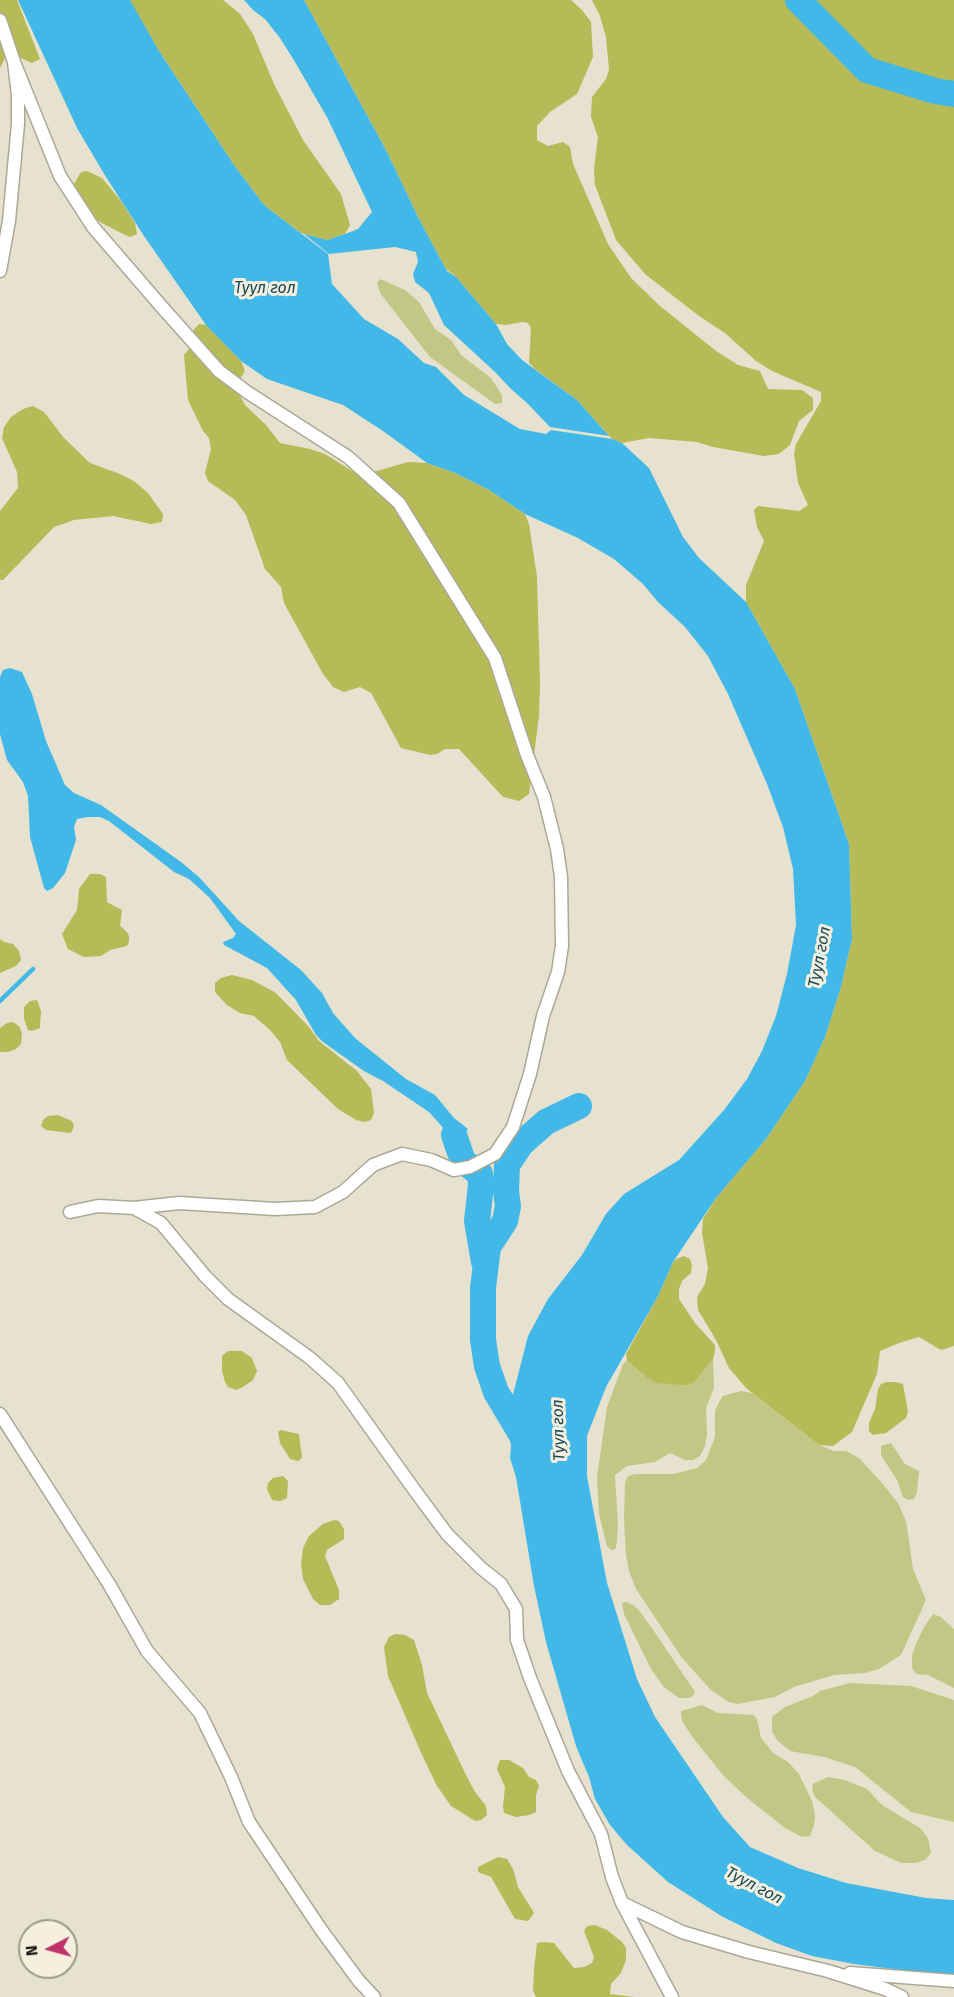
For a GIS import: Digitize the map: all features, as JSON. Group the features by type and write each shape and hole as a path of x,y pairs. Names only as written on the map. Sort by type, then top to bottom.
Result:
{"street":[{"path":"0,20 14,62 60,176 93,227 219,371 247,392 348,457 399,503 495,658 527,755 544,797 557,849 561,877 562,946 558,972 543,1016 530,1074 513,1127 495,1154 470,1167 454,1170 431,1160 402,1154 373,1165 343,1192 315,1207 275,1209 179,1203 134,1208 98,1206 70,1212"},
{"path":"0,271 9,221 18,124 18,95 14,62"},
{"path":"134,1208 160,1223 205,1276 228,1299 310,1358 338,1383 447,1534 481,1568 501,1584 516,1609 517,1640 527,1668 568,1771 601,1834 612,1877 622,1903 672,1997"},
{"path":"0,1414 109,1584 147,1651 200,1713 231,1777 249,1822 322,1931 359,1981 374,1997"},
{"path":"622,1903 682,1932 749,1952 828,1971 885,1989 902,1997"},
{"path":"828,1971 954,1981"}],"green space":[{"path":"0,0 17,0 40,59 32,63 16,56 5,58 0,68"},
{"path":"129,0 223,0 240,14 253,34 274,84 303,140 341,194 350,225 345,234 327,240 301,233 264,205 234,165 159,51"},
{"path":"304,0 571,0 582,10 591,22 593,57 577,94 550,112 537,126 537,140 548,146 563,142 570,147 573,164 608,244 631,278 660,306 716,351 738,365 760,371 768,389 802,390 813,398 813,410 799,421 790,445 779,454 764,456 697,442 649,438 622,443 612,439 577,400 535,369 529,363 531,328 528,323 496,324 456,277 446,269 386,150"},
{"path":"592,0 954,0 954,1346 941,1350 919,1337 880,1351 877,1374 852,1432 833,1446 819,1445 746,1388 729,1368 698,1310 697,1297 705,1284 708,1268 702,1233 703,1219 716,1198 766,1139 805,1081 825,1037 841,987 852,939 849,844 795,689 746,602 746,585 764,541 757,527 754,510 758,506 799,511 808,505 798,483 794,454 796,444 821,401 821,392 772,371 756,361 725,333 645,274 616,240 595,185 594,168 598,137 591,117 592,97 606,79 609,70 606,37 600,16"},
{"path":"87,171 102,178 121,201 135,223 137,234 130,237 119,232 100,222 85,209 74,192 74,184 81,172"},
{"path":"380,279 405,290 419,302 435,329 451,340 461,355 491,378 502,395 502,403 495,404 430,357 380,293 377,283"},
{"path":"199,324 206,325 241,361 245,371 240,379 239,394 245,405 266,425 280,443 325,454 360,476 408,462 427,463 455,473 489,490 525,514 529,524 537,577 540,683 539,716 529,794 519,801 503,797 459,749 445,749 430,755 401,748 371,693 360,687 344,692 333,687 323,674 284,603 281,587 265,569 246,515 235,500 208,481 205,473 211,449 209,438 203,431 188,400 184,355 193,344 194,329"},
{"path":"33,406 44,412 64,438 90,463 134,481 148,493 163,514 162,522 151,524 113,516 74,520 54,527 3,580 0,580 0,511 18,488 17,472 2,438 4,427 11,417"},
{"path":"90,874 100,874 106,877 107,902 122,910 120,926 127,932 129,942 127,946 110,950 101,956 84,957 68,949 62,934 77,910 79,889"},
{"path":"0,939 13,944 19,951 21,960 16,966 0,973"},
{"path":"232,975 252,980 276,993 309,1027 319,1041 357,1071 371,1089 374,1113 371,1120 365,1122 356,1120 338,1109 287,1060 280,1042 270,1030 254,1016 240,1013 227,1005 215,992 215,983 221,978"},
{"path":"37,1000 41,1011 40,1028 32,1031 28,1030 24,1019 24,1007 30,1001"},
{"path":"13,1022 19,1026 22,1033 21,1044 16,1049 0,1052 0,1028"},
{"path":"58,1115 72,1121 74,1126 71,1133 46,1130 41,1126 43,1120 48,1116"},
{"path":"684,1256 690,1259 692,1265 691,1273 682,1281 679,1299 695,1323 715,1345 715,1352 713,1359 693,1383 684,1385 656,1383 627,1360 626,1354 658,1296 673,1262"},
{"path":"228,1351 242,1351 252,1358 257,1371 253,1380 236,1390 228,1387 222,1371 222,1356"},
{"path":"713,1359 714,1388 706,1408 707,1434 700,1456 693,1460 685,1460 670,1453 655,1462 627,1466 615,1475 618,1526 616,1549 611,1550 607,1546 599,1514 597,1477 607,1407 623,1364 627,1360 646,1377 705,1368"},
{"path":"887,1382 903,1384 908,1412 906,1418 886,1433 873,1435 869,1431 869,1423 875,1409 878,1389 881,1384"},
{"path":"741,1391 752,1393 819,1445 834,1451 846,1451 859,1458 882,1483 898,1503 906,1521 913,1569 926,1600 901,1655 879,1669 865,1673 834,1675 794,1687 775,1697 737,1704 729,1702 711,1690 682,1658 636,1589 626,1556 624,1519 625,1482 628,1476 673,1474 697,1468 706,1460 715,1437 715,1411 719,1402 723,1396"},
{"path":"281,1430 299,1434 302,1458 298,1461 290,1459 280,1443 278,1432"},
{"path":"891,1443 905,1464 919,1471 914,1499 908,1500 903,1497 897,1480 881,1455 881,1446"},
{"path":"283,1476 288,1481 287,1498 280,1501 272,1500 267,1489 268,1483 273,1478"},
{"path":"334,1520 339,1521 344,1529 344,1539 327,1550 325,1556 339,1590 339,1599 330,1605 320,1605 313,1599 303,1579 301,1564 303,1548 309,1536 323,1524"},
{"path":"626,1602 638,1609 656,1634 695,1692 693,1696 679,1698 664,1687 651,1669 624,1614 622,1603"},
{"path":"933,1614 941,1617 954,1629 954,1688 928,1675 916,1674 912,1668 912,1656 916,1644"},
{"path":"395,1634 405,1635 414,1640 422,1665 427,1693 466,1775 486,1806 487,1815 481,1820 475,1821 451,1806 437,1786 423,1757 388,1676 384,1647 389,1637"},
{"path":"850,1683 911,1686 954,1700 954,1822 911,1812 855,1767 824,1757 790,1751 778,1741 772,1732 772,1717 785,1707 820,1691"},
{"path":"702,1705 718,1713 753,1715 757,1719 761,1738 773,1753 788,1762 799,1774 812,1801 815,1815 810,1836 802,1837 785,1828 746,1797 722,1774 682,1721 681,1711"},
{"path":"500,1760 509,1760 523,1768 529,1777 536,1780 539,1786 536,1795 536,1812 516,1817 504,1813 505,1787 497,1769"},
{"path":"828,1777 845,1780 867,1789 882,1805 920,1828 928,1838 931,1853 925,1860 901,1863 875,1851 815,1797 812,1790 813,1784"},
{"path":"498,1857 507,1859 513,1869 518,1887 534,1913 528,1921 515,1919 491,1877 478,1872 478,1867"},
{"path":"595,1925 607,1930 626,1948 626,1960 621,1973 611,1984 610,1994 634,1997 536,1997 533,1991 537,1943 554,1943 574,1968 584,1967 592,1963 594,1957 584,1931 587,1926"}],"water":[{"name":"Туул гол","path":"18,0 130,0 159,51 234,165 264,205 328,254 332,284 364,319 398,339 424,363 436,367 464,395 520,429 546,434 551,430 612,439 622,443 649,468 683,537 699,558 746,602 795,689 849,844 852,939 841,987 825,1037 805,1081 766,1139 716,1198 673,1262 658,1296 606,1387 587,1436 587,1476 607,1583 637,1679 655,1717 723,1817 750,1847 798,1868 846,1883 926,1898 954,1900 954,1977 812,1956 776,1943 723,1917 668,1882 627,1845 610,1825 595,1799 576,1746 546,1642 516,1477 510,1458 508,1414 528,1336 548,1299 582,1255 606,1214 624,1194 679,1160 724,1110 747,1079 762,1051 776,1016 796,925 793,869 783,827 728,694 708,656 685,627 658,602 643,584 614,559 578,538 525,514 489,490 455,473 427,463 343,405 267,379 241,361 206,325 106,177 77,128"},
{"name":"Туул гол","path":"244,0 304,0 386,150 447,271 456,277 496,324 507,344 522,360 577,400 609,436 550,427 444,325 429,293 415,282 413,274 418,262 416,252 395,247 329,254 304,234 327,240 358,229 372,212 328,119 295,62 265,19"},
{"path":"10,668 22,672 32,694 46,741 65,785 74,793 101,805 199,877 239,921 301,970 322,993 333,1013 355,1038 406,1079 435,1095 454,1118 468,1129 466,1132 454,1135 446,1131 429,1112 323,1042 316,1035 296,1000 267,968 224,945 223,942 233,938 236,934 210,898 189,879 174,872 109,821 100,817 77,819 74,827 76,840 65,873 53,888 47,891 44,888 30,837 28,796 23,782 7,760 0,734 0,677 3,670"}],"waterway":[{"path":"798,0 867,70 935,91 954,94"},
{"path":"0,1001 33,969"},
{"path":"527,1444 496,1392 487,1366 483,1340 483,1288 488,1247 505,1221 508,1206 507,1165 521,1144 546,1122 579,1106"},
{"path":"454,1135 463,1161 480,1174 477,1221 484,1262"}]}
